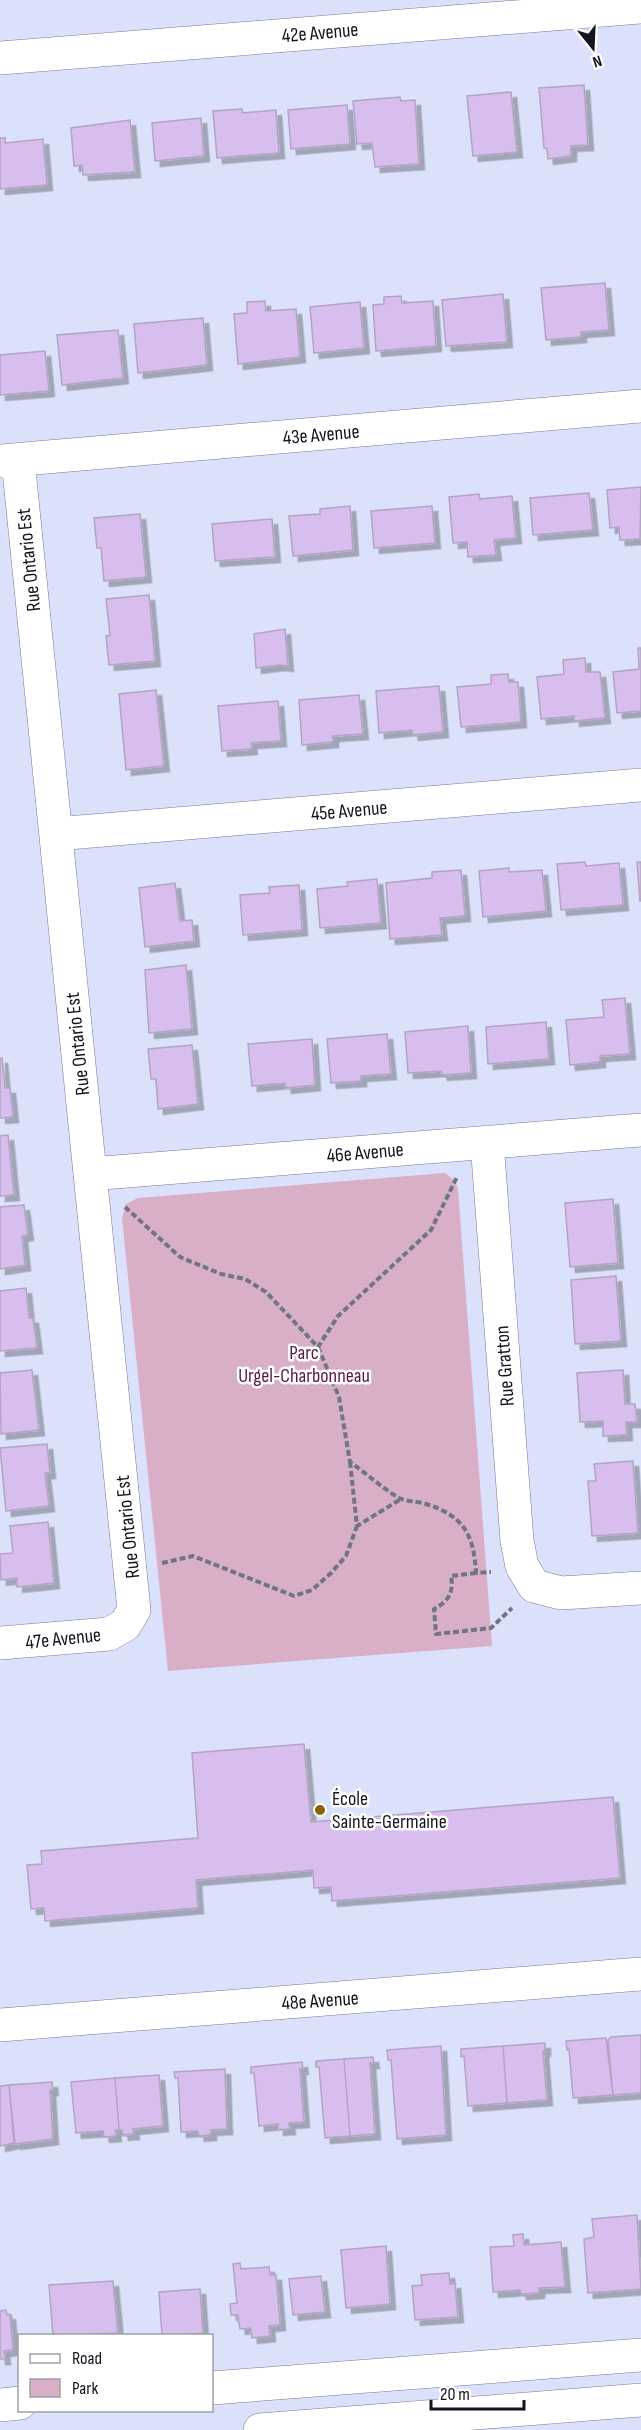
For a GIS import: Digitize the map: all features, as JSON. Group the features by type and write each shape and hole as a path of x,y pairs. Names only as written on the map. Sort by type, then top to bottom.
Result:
{"street":[{"name":"42e Avenue","path":"0,58 641,7"},
{"name":"43e Avenue","path":"9,460 641,406"},
{"name":"Rue Ontario Est","path":"9,460 56,834 131,1569 134,1610 125,1625"},
{"name":"45e Avenue","path":"56,834 641,785"},
{"name":"46e Avenue","path":"90,1174 641,1130"},
{"name":"Rue Gratton","path":"487,1143 517,1541 529,1578"},
{"path":"529,1578 561,1593 641,1588"},
{"name":"47e Avenue","path":"0,1643 108,1634 125,1625"},
{"name":"48e Avenue","path":"0,2025 641,1974"},
{"path":"213,2388 641,2355"},
{"path":"260,2430 641,2400"},
{"path":"0,2405 18,2403"}],"path":[{"path":"318,1347 338,1316 431,1230 453,1181 487,1143"},
{"path":"90,1174 180,1257 221,1274 245,1279 266,1292 318,1347 339,1397 350,1462 357,1526 345,1556 332,1573 312,1590 294,1596 193,1556 131,1569"},
{"path":"350,1462 401,1499 424,1503 447,1512 464,1525 475,1552 476,1573"},
{"path":"357,1526 401,1499"},
{"path":"476,1573 529,1578 491,1628 436,1634 434,1609 450,1596 453,1587 452,1575 476,1573"}],"green space":[{"name":"Parc Urgel-Charbonneau","path":"445,1173 455,1181 458,1189 492,1646 168,1671 122,1218 126,1204 138,1198"}],"building":[{"path":"584,85 588,145 571,146 571,156 548,159 547,149 544,148 539,88"},
{"path":"511,92 517,152 473,156 467,96"},
{"path":"400,97 401,101 415,100 419,164 375,167 372,143 357,144 353,101"},
{"path":"347,105 350,144 291,149 288,110"},
{"path":"242,109 243,113 276,110 279,153 217,158 213,111"},
{"path":"201,118 204,156 155,161 152,123"},
{"path":"130,120 135,172 83,175 82,165 74,166 71,128"},
{"path":"0,138 5,138 5,143 43,139 47,185 0,189"},
{"path":"605,283 609,330 581,332 581,337 546,340 541,288"},
{"path":"503,294 507,342 446,346 442,300"},
{"path":"401,296 402,303 433,301 436,346 376,351 373,305 384,304 384,297"},
{"path":"265,301 266,311 296,309 300,357 238,364 234,314 247,313 247,302"},
{"path":"360,302 364,348 314,353 310,307"},
{"path":"203,318 207,365 138,373 134,324"},
{"path":"118,330 123,378 62,385 57,335"},
{"path":"45,351 49,391 0,395 0,355"},
{"path":"641,487 640,539 620,540 619,527 610,528 607,490"},
{"path":"589,493 593,530 533,535 530,498"},
{"path":"479,494 480,499 512,496 516,538 494,540 496,555 468,557 467,542 453,543 449,497"},
{"path":"350,506 353,550 293,556 289,516 320,514 320,509"},
{"path":"432,506 435,543 374,548 371,511"},
{"path":"140,514 146,577 104,581 101,548 97,548 94,518"},
{"path":"272,519 275,557 215,561 212,524"},
{"path":"149,595 155,661 109,665 106,636 110,635 106,599"},
{"path":"285,629 288,666 256,668 254,634"},
{"path":"638,648 641,648 641,711 617,713 613,672 639,669"},
{"path":"585,658 586,672 600,672 605,718 574,721 574,716 541,719 537,677 564,674 563,660"},
{"path":"508,674 509,682 518,682 521,722 461,727 457,687 491,684 491,675"},
{"path":"439,686 443,732 413,735 412,730 379,733 376,691"},
{"path":"156,690 164,766 126,770 119,694"},
{"path":"359,695 363,734 333,736 333,742 302,745 299,700"},
{"path":"278,701 281,741 251,743 252,749 222,751 218,706"},
{"path":"585,862 586,866 619,863 623,905 561,910 557,864"},
{"path":"637,862 641,862 641,901 640,901"},
{"path":"509,868 509,872 542,870 546,911 483,917 479,871"},
{"path":"461,870 465,916 440,918 442,935 390,939 386,883 432,878 432,872"},
{"path":"377,879 381,923 320,928 317,889 348,886 347,882"},
{"path":"175,883 180,921 192,920 194,941 145,947 139,888"},
{"path":"299,885 302,930 243,935 240,895 270,893 269,887"},
{"path":"186,965 192,1029 149,1033 145,970"},
{"path":"625,998 630,1054 600,1056 600,1062 570,1065 566,1020 604,1017 602,1000"},
{"path":"546,1022 549,1059 488,1064 486,1027"},
{"path":"468,1026 471,1073 442,1075 441,1071 408,1073 405,1032"},
{"path":"387,1034 391,1074 361,1076 361,1081 331,1083 327,1039"},
{"path":"312,1039 315,1085 286,1088 285,1083 252,1086 248,1044"},
{"path":"192,1045 198,1104 158,1109 156,1079 151,1079 148,1049"},
{"path":"0,1058 2,1058 5,1088 10,1088 13,1117 0,1118"},
{"path":"8,1135 14,1195 0,1196 0,1136"},
{"path":"613,1199 618,1263 570,1267 565,1203"},
{"path":"24,1205 28,1235 22,1236 25,1265 0,1269 0,1207"},
{"path":"616,1276 621,1341 575,1344 571,1280"},
{"path":"26,1288 29,1318 33,1318 37,1348 0,1351 0,1291"},
{"path":"32,1370 39,1430 1,1434 0,1373"},
{"path":"623,1370 625,1404 635,1404 637,1422 626,1422 627,1435 603,1436 603,1421 580,1422 577,1373"},
{"path":"47,1444 50,1473 45,1473 49,1506 6,1511 0,1448"},
{"path":"633,1461 638,1533 592,1536 588,1481 596,1481 594,1464"},
{"path":"48,1522 54,1583 17,1587 17,1578 1,1580 0,1554 13,1553 10,1526"},
{"path":"304,1744 311,1822 613,1797 620,1878 332,1901 331,1887 314,1888 313,1870 196,1880 198,1908 45,1921 44,1908 31,1909 27,1865 42,1864 41,1851 198,1838 192,1753"},
{"path":"641,2035 641,2093 613,2095 608,2040 611,2037"},
{"path":"606,2038 613,2095 573,2098 569,2049 567,2050 566,2041"},
{"path":"545,2043 545,2051 543,2051 547,2100 507,2103 503,2046"},
{"path":"441,2046 446,2135 397,2139 391,2060 388,2060 387,2050"},
{"path":"503,2046 507,2103 468,2106 464,2056 461,2057 461,2049"},
{"path":"373,2057 374,2063 370,2063 375,2134 350,2136 344,2059"},
{"path":"344,2059 350,2136 325,2138 319,2067 316,2067 316,2061"},
{"path":"302,2062 303,2069 300,2069 304,2122 289,2123 290,2129 278,2130 278,2124 259,2126 254,2073 251,2073 251,2067"},
{"path":"225,2069 227,2129 211,2130 211,2135 199,2136 198,2131 181,2132 178,2078 175,2078 174,2072"},
{"path":"159,2075 163,2126 133,2129 134,2134 123,2135 122,2130 119,2130 115,2078"},
{"path":"115,2078 119,2130 115,2130 116,2136 104,2137 103,2131 76,2133 71,2082"},
{"path":"52,2082 53,2090 50,2090 53,2139 15,2144 9,2085"},
{"path":"9,2085 14,2143 0,2146 0,2086"},
{"path":"637,2215 641,2289 588,2293 584,2239 594,2237 592,2219"},
{"path":"523,2234 524,2245 561,2242 565,2287 539,2288 539,2293 521,2294 520,2290 493,2292 490,2247 514,2246 513,2235"},
{"path":"386,2246 390,2304 346,2308 341,2250"},
{"path":"240,2263 241,2269 269,2267 270,2275 276,2275 280,2325 269,2326 270,2336 252,2338 251,2328 240,2329 238,2315 231,2315 230,2304 237,2303 233,2264"},
{"path":"449,2273 450,2284 455,2283 458,2317 415,2320 412,2286 422,2285 421,2275"},
{"path":"321,2276 325,2312 293,2315 289,2279"},
{"path":"113,2281 118,2333 53,2334 49,2285"},
{"path":"200,2289 203,2333 162,2334 159,2292"},
{"path":"6,2310 7,2315 10,2314 13,2350 4,2351 5,2359 0,2359 0,2311"}],"place":[{"name":"École Sainte-Germaine","path":"320,1810"}]}
